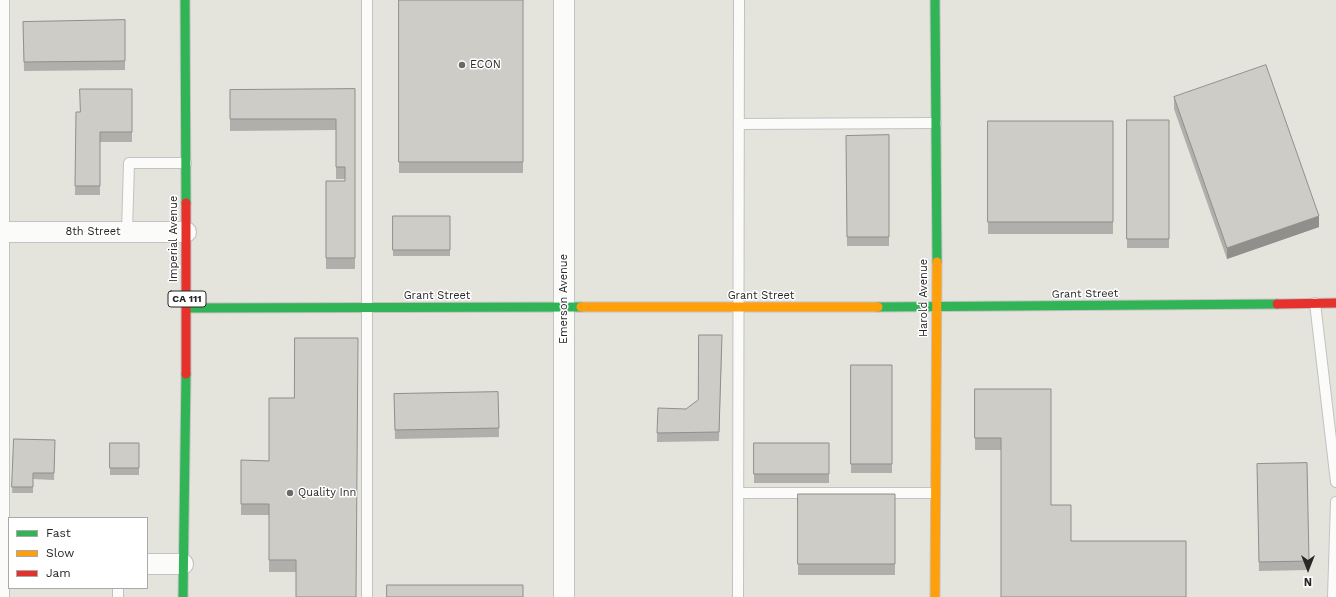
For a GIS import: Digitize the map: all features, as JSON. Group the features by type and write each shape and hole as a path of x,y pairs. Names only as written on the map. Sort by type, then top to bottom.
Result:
{"main road":[{"name":"Imperial Avenue","path":"183,597 187,308 185,0"},
{"name":"Harold Avenue","path":"935,597 937,307 936,0"},
{"name":"Grant Street","path":"187,308 739,308 1336,303"}],"street":[{"name":"Emerson Avenue","path":"564,0 564,597"},
{"name":"8th Street","path":"2,232 186,232"},
{"path":"148,564 183,564"}],"lane":[{"path":"4,0 2,232 4,597"},
{"path":"367,0 367,597"},
{"path":"738,597 739,0"},
{"path":"739,124 936,123"},
{"path":"128,232 129,163 186,163"},
{"path":"1315,303 1336,482"},
{"path":"738,493 936,493"},
{"path":"1333,597 1336,502"}],"building":[{"path":"399,0 523,0 523,162 399,162"},
{"path":"125,20 125,61 24,62 23,22"},
{"path":"1266,65 1319,216 1227,248 1174,97"},
{"path":"80,89 132,89 132,132 100,132 100,186 75,186 76,112 80,112"},
{"path":"355,89 355,258 326,258 326,181 345,181 345,167 336,167 336,119 230,119 230,90"},
{"path":"1127,120 1169,120 1169,239 1127,239"},
{"path":"988,121 1113,121 1113,222 988,222"},
{"path":"889,135 889,237 847,237 846,136"},
{"path":"393,216 450,216 450,250 393,250"},
{"path":"699,335 722,335 719,432 657,433 658,408 686,409 698,400"},
{"path":"295,338 358,338 356,597 296,597 296,560 269,560 269,504 241,504 241,460 269,461 269,398 294,398"},
{"path":"851,365 892,365 892,464 851,464"},
{"path":"975,389 1051,389 1051,505 1071,505 1071,541 1186,541 1186,597 1001,597 1001,438 975,438"},
{"path":"498,392 499,428 395,430 394,394"},
{"path":"14,439 55,440 54,473 33,473 33,487 12,487"},
{"path":"110,443 139,443 139,468 110,468"},
{"path":"754,443 829,443 829,474 754,474"},
{"path":"1307,463 1309,561 1259,562 1257,464"},
{"path":"798,494 895,494 895,564 798,564"},
{"path":"387,585 523,585 523,597 387,597"}],"traffic: fast":[{"path":"185,0 186,203"},
{"path":"935,0 937,262"},
{"path":"878,307 1277,304"},
{"path":"187,308 581,307"},
{"path":"183,597 186,374"}],"traffic: slow":[{"path":"935,597 937,262"},
{"path":"581,307 878,307"}],"traffic: jam":[{"path":"186,203 186,374"},
{"path":"1277,304 1336,303"}],"place":[{"name":"ECON","path":"462,65"},
{"name":"Quality Inn","path":"290,493"}]}
